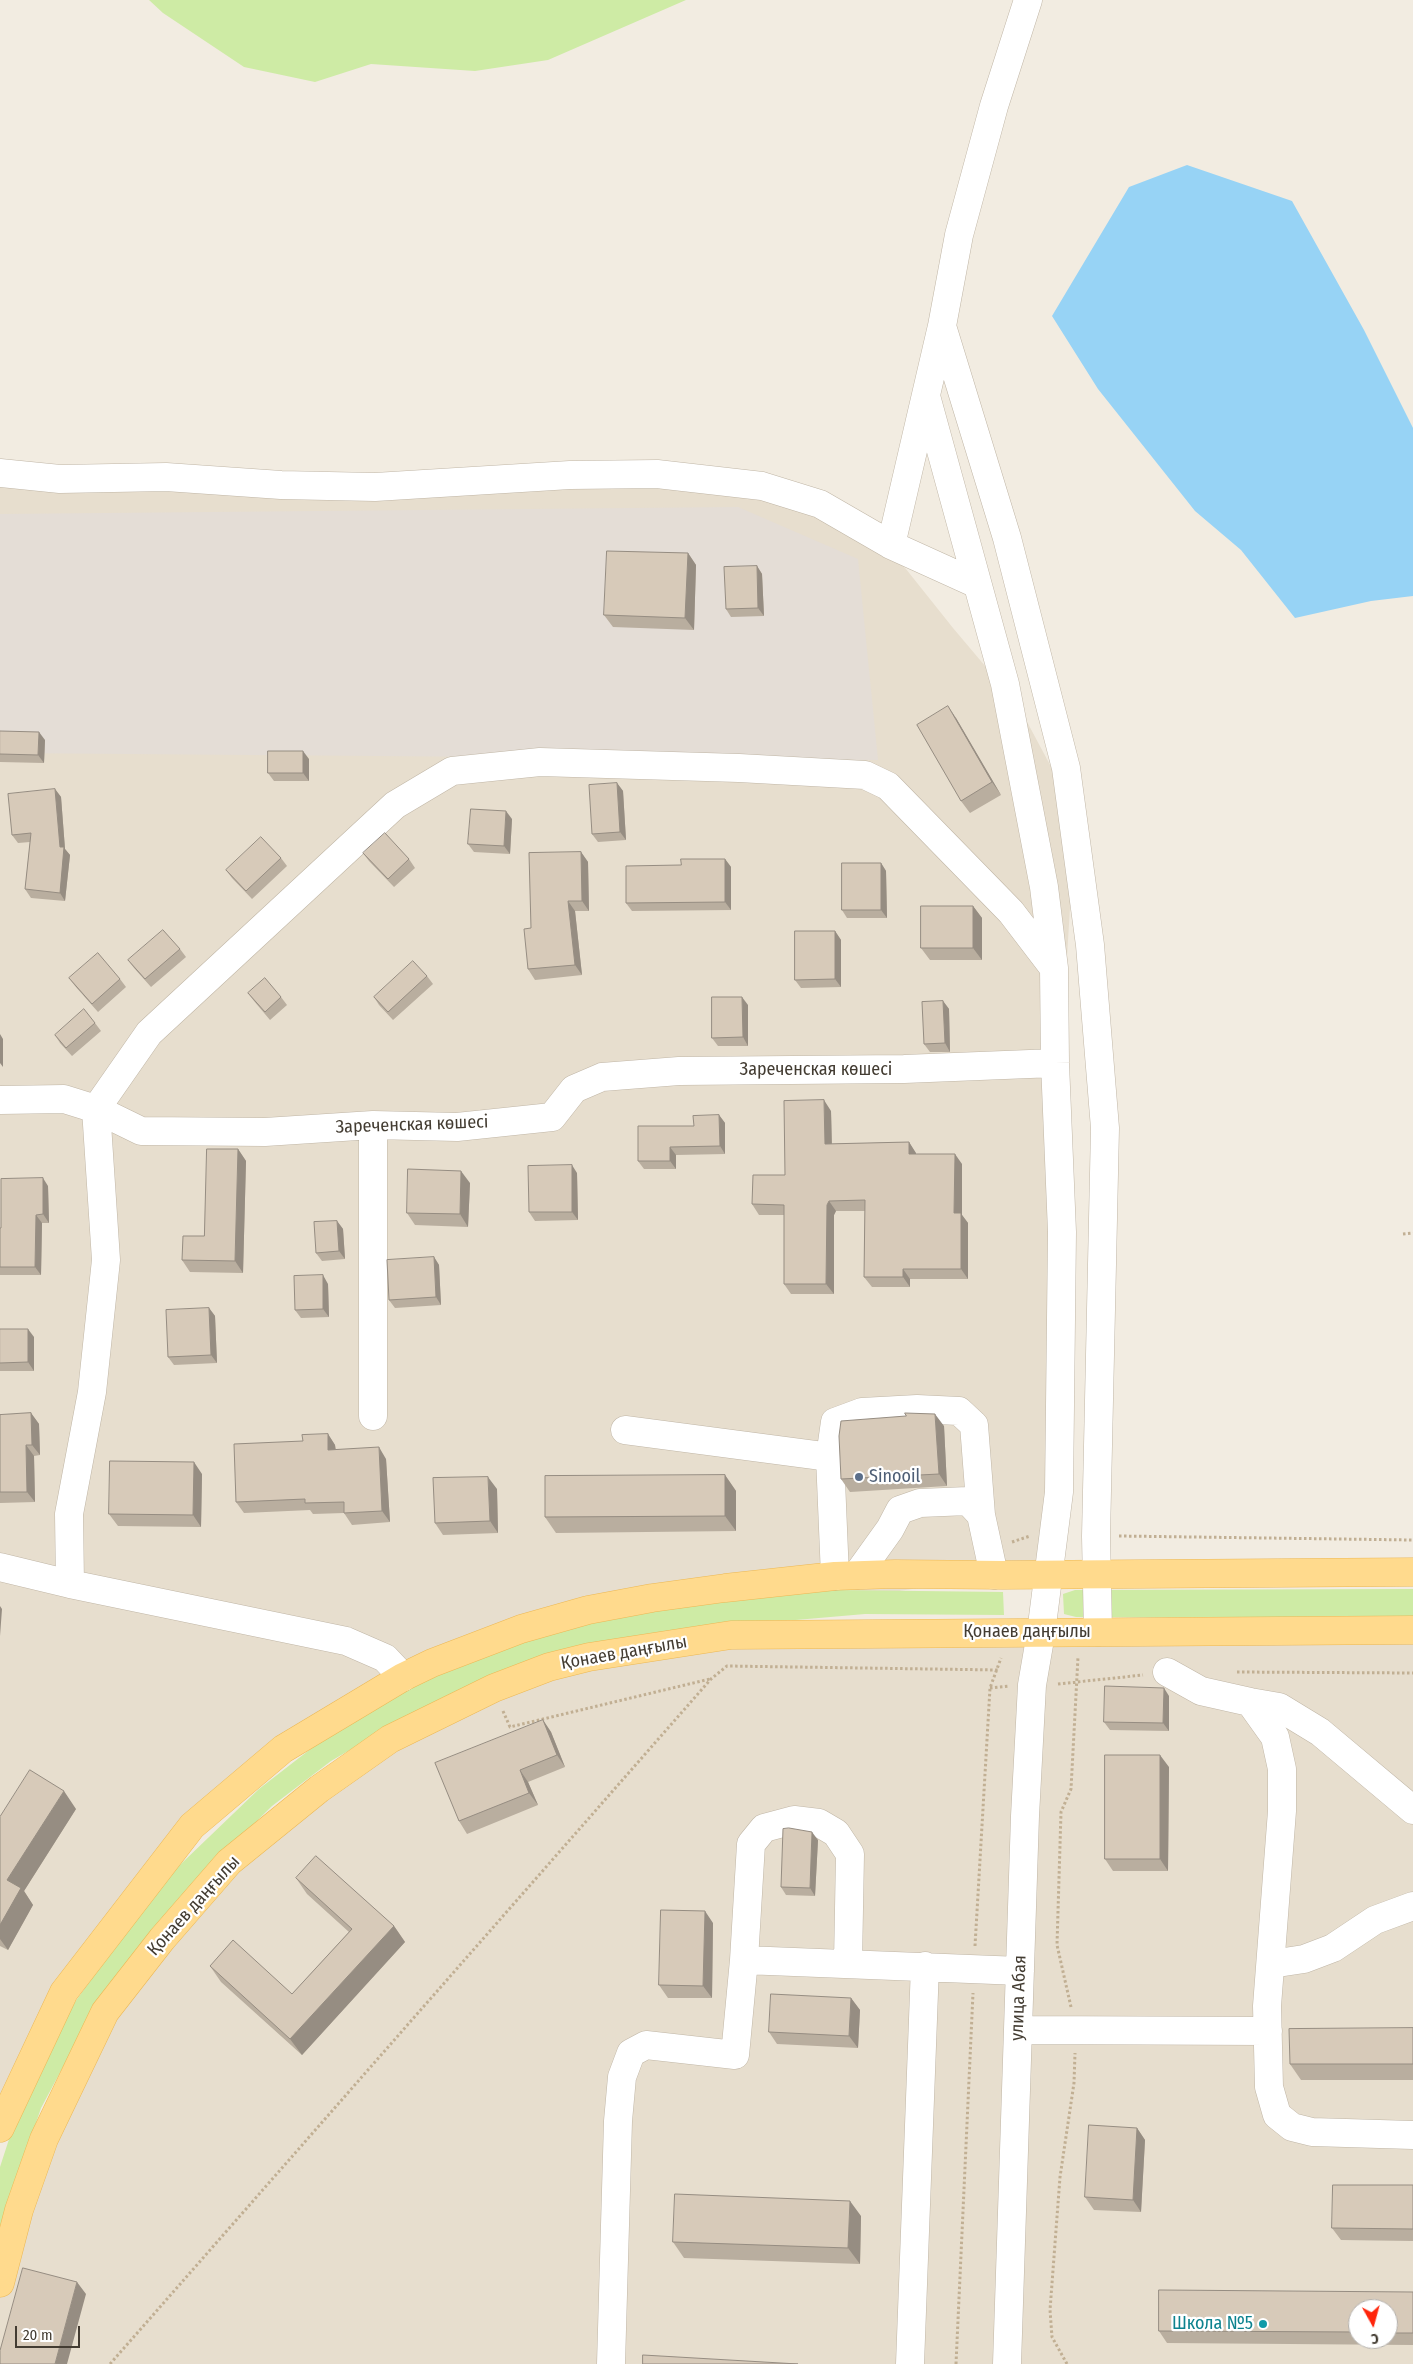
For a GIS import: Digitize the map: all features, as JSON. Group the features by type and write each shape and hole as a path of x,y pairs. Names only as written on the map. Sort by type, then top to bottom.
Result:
{"main road":[{"path":"0,2128 64,1992 192,1826 284,1749 403,1676 432,1663 522,1629 588,1610 698,1591 846,1576 1413,1572"},
{"name":"Қонаев даңғылы","path":"0,2284 19,2210 44,2139 105,2012 162,1939 229,1862 318,1788 390,1739 494,1688 549,1667 589,1657 731,1635 1413,1630"}],"street":[{"path":"891,545 942,326 959,235 994,106 1028,0"},
{"path":"942,326 1007,538 1066,768 1090,945 1105,1128 1096,1536 1098,1632"},
{"name":"улица Абая","path":"926,396 1005,684 1044,887 1054,968 1055,1064 1062,1232 1059,1492 1041,1633 1032,1685 1024,1816 1019,2030 1007,2364"},
{"path":"0,473 60,479 166,477 281,485 375,487 570,474 657,474 762,486 820,504 891,545 977,584"},
{"path":"70,1584 69,1514 92,1392 106,1260 96,1108 149,1033 395,805 452,770 540,762 739,768 865,775 888,786 1011,912 1054,968"},
{"name":"Зареченская көшесі","path":"0,1100 64,1099 96,1108 141,1132 265,1132 373,1125 457,1127 552,1117 574,1088 602,1078 679,1071 904,1069 1055,1064"},
{"path":"373,1125 373,1416"},
{"path":"846,1576 830,1457 835,1422 862,1412 917,1409 959,1411 974,1425 981,1515 994,1575"},
{"path":"625,1430 830,1457"},
{"path":"846,1576 890,1529 900,1510 920,1503 968,1501 981,1515"},
{"path":"0,1567 70,1584 346,1641 385,1658 403,1676"},
{"path":"1167,1672 1201,1691 1279,1707 1320,1732 1413,1810"},
{"path":"1250,1702 1275,1737 1282,1769 1282,1811 1268,2030 1269,2087 1277,2115 1292,2127 1312,2132 1340,2135 1413,2135"},
{"path":"611,2364 618,2120 622,2077 631,2053 646,2045 735,2055 744,1960 751,1844 764,1828 794,1820 819,1823 836,1833 850,1854 848,1963"},
{"path":"1271,1964 1304,1959 1333,1948 1375,1920 1413,1906"},
{"path":"744,1960 974,1967 1020,1971"},
{"path":"910,2364 925,1966"},
{"path":"1019,2030 1268,2030"}],"path":[{"path":"1403,1234 1413,1233"},
{"path":"1010,1543 1035,1535 1053,1534"},
{"path":"1096,1536 1413,1540"},
{"path":"956,2364 974,1967 990,1688 1002,1655"},
{"path":"110,2364 711,1679 727,1666 998,1670"},
{"path":"494,1688 510,1727 711,1679"}],"shaded area":[{"path":"0,473 762,486 868,533 906,569 1018,705 1064,791 1072,874 1066,974 1049,1575 1003,1575 432,1663 283,1749 122,1915 0,2128"},
{"path":"738,507 858,559 878,760 0,753 0,514"},
{"path":"1413,1632 1413,2364 0,2364 0,2283 44,2139 162,1939 319,1789 494,1688 731,1635"}],"green space":[{"path":"149,0 686,0 548,60 475,71 371,64 315,82 244,67 163,13"},
{"path":"1413,1589 1413,1619 1076,1617 1064,1614 1063,1594 1075,1590"},
{"path":"836,1590 1003,1592 1004,1615 865,1614 738,1625 401,1720 331,1761 272,1806 178,1899 94,2009 41,2108 0,2230 0,2167 23,2096 75,2002 159,1885 259,1789 317,1744 387,1699 435,1675 562,1627 733,1598"}],"water":[{"path":"1187,165 1292,201 1364,330 1413,428 1413,596 1371,601 1295,618 1241,550 1195,511 1098,389 1052,316 1129,187"}],"building":[{"path":"607,551 688,553 685,618 604,615"},
{"path":"757,566 758,608 726,609 724,567"},
{"path":"948,706 992,782 961,801 917,725"},
{"path":"0,731 39,732 38,755 0,754"},
{"path":"268,751 303,751 303,773 268,773"},
{"path":"617,783 620,832 592,834 589,785"},
{"path":"55,789 60,847 64,847 60,893 25,889 31,833 12,835 8,794"},
{"path":"471,809 506,811 504,846 468,844"},
{"path":"385,833 409,859 388,879 363,853"},
{"path":"261,837 281,858 246,891 226,870"},
{"path":"581,852 582,901 568,901 575,965 528,969 524,929 531,928 529,853"},
{"path":"681,859 725,859 725,902 626,903 626,866 681,865"},
{"path":"842,863 881,863 881,910 842,910"},
{"path":"921,906 973,906 973,948 921,948"},
{"path":"163,930 180,949 145,979 128,960"},
{"path":"795,931 835,931 835,979 795,980"},
{"path":"98,953 120,979 92,1004 69,978"},
{"path":"413,961 427,976 388,1012 374,997"},
{"path":"265,978 281,997 265,1012 248,993"},
{"path":"712,997 742,997 743,1037 712,1038"},
{"path":"943,1001 945,1043 924,1044 922,1002"},
{"path":"84,1009 95,1023 66,1048 55,1035"},
{"path":"824,1100 825,1144 909,1142 909,1154 955,1154 954,1213 961,1213 961,1269 903,1269 903,1277 864,1277 865,1200 829,1201 827,1205 826,1284 784,1284 784,1205 752,1204 753,1175 785,1175 784,1101"},
{"path":"719,1115 720,1146 670,1147 670,1161 638,1161 638,1126 694,1126 693,1116"},
{"path":"207,1149 238,1149 235,1261 182,1260 183,1236 204,1236"},
{"path":"572,1165 572,1212 529,1212 528,1166"},
{"path":"408,1169 461,1171 460,1214 407,1213"},
{"path":"43,1178 43,1214 36,1215 35,1267 0,1267 1,1179"},
{"path":"337,1221 339,1251 316,1253 314,1222"},
{"path":"434,1257 436,1297 389,1300 387,1260"},
{"path":"323,1275 323,1309 295,1310 294,1276"},
{"path":"209,1308 211,1355 168,1357 166,1310"},
{"path":"0,1329 28,1329 28,1362 0,1363"},
{"path":"31,1413 32,1445 26,1445 27,1492 0,1492 0,1415"},
{"path":"905,1413 935,1414 939,1474 841,1479 839,1436 841,1421 906,1416"},
{"path":"328,1434 328,1450 379,1447 382,1511 344,1513 344,1502 305,1503 305,1499 236,1502 234,1444 303,1441 302,1435"},
{"path":"110,1461 194,1462 193,1515 109,1514"},
{"path":"725,1475 725,1516 545,1517 545,1476"},
{"path":"488,1477 490,1521 435,1523 433,1478"},
{"path":"1105,1686 1164,1688 1163,1723 1104,1722"},
{"path":"543,1720 557,1755 520,1770 529,1793 459,1821 435,1763"},
{"path":"1105,1755 1160,1755 1160,1859 1105,1859"},
{"path":"30,1770 64,1791 7,1880 21,1888 0,1925 0,1817"},
{"path":"789,1828 812,1832 810,1888 781,1887 783,1829"},
{"path":"316,1856 394,1926 290,2039 210,1966 233,1940 292,1994 352,1929 296,1878"},
{"path":"661,1910 705,1911 703,1986 659,1985"},
{"path":"771,1994 851,1998 849,2036 769,2032"},
{"path":"1413,2028 1413,2064 1290,2064 1289,2029"},
{"path":"1089,2125 1137,2128 1133,2200 1085,2197"},
{"path":"1333,2185 1413,2185 1413,2229 1332,2228"},
{"path":"675,2194 850,2201 848,2248 673,2242"},
{"path":"23,2268 77,2282 55,2364 0,2364 0,2351"},
{"name":"Школа №5","path":"1159,2290 1413,2292 1413,2333 1398,2333 1398,2299 1348,2299 1348,2332 1159,2331"},
{"path":"643,2355 798,2364 643,2364"}],"place":[{"name":"Sinooil","path":"859,1477"},
{"name":"Школа №5","path":"1263,2324"}]}
